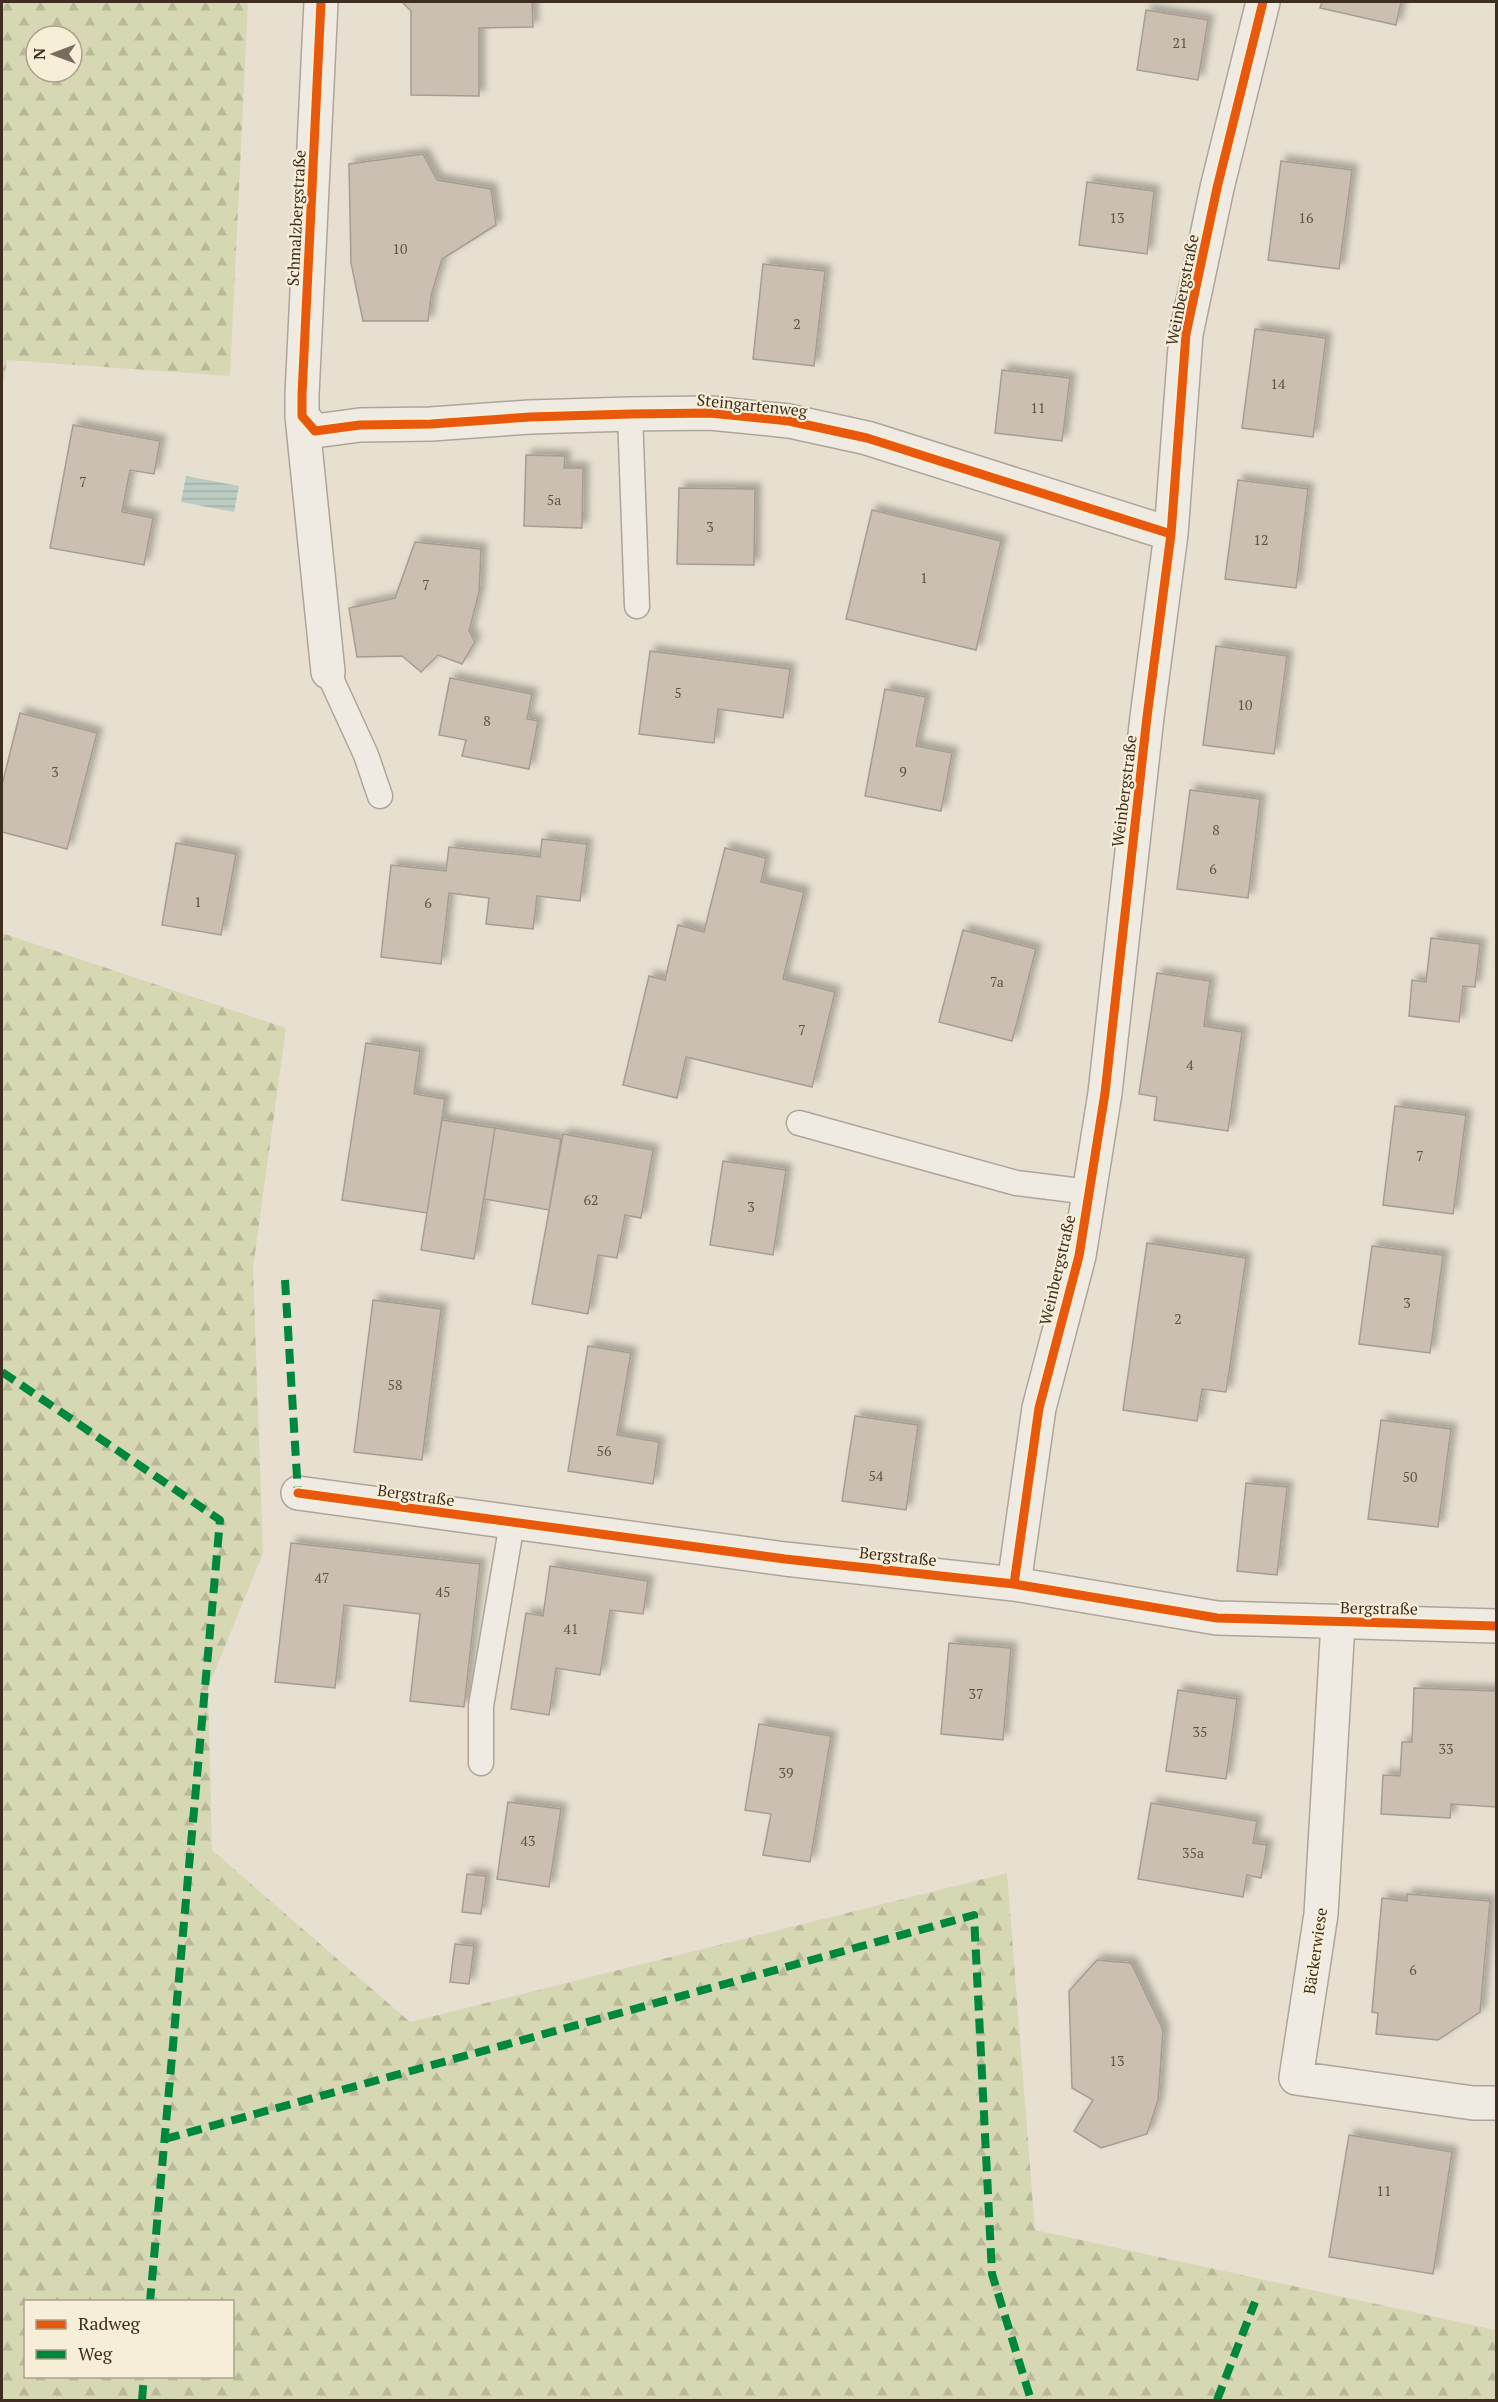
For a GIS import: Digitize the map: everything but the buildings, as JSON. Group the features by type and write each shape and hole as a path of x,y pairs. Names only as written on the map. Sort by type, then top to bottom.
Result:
{"street":[{"name":"Schmalzbergstraße","path":"321,2 308,423 328,672"},
{"name":"Weinbergstraße","path":"1014,1584 1039,1408 1079,1256 1105,1093 1147,717 1171,534 1186,334 1217,188 1263,2"},
{"name":"Steingartenweg","path":"308,423 431,424 530,417 710,413 789,421 867,438 1171,534"},
{"name":"Bergstraße","path":"298,1493 785,1559 1014,1584 1217,1618 1497,1626"},
{"name":"Bäckerwiese","path":"1338,1623 1321,1914 1296,2078 1473,2103 1497,2103"}],"lane":[{"path":"630,414 637,606"},
{"path":"328,672 366,755 380,796"},
{"path":"799,1123 1016,1183 1089,1192"},
{"path":"481,1763 482,1706 512,1523"}],"green space":[{"path":"2,2 248,2 230,376 7,360 2,392"},
{"path":"2,933 286,1028 253,1268 263,1553 208,1688 212,1850 410,2022 1007,1873 1035,2230 1496,2330 1496,2400 2,2400"}],"shaded area":[{"path":"186,476 239,486 234,512 181,502"}],"marked path":[{"path":"285,1280 298,1493"},
{"path":"2,1372 220,1520 150,2300"},
{"path":"165,2139 974,1915 992,2274 1031,2400"},
{"path":"1217,2400 1255,2302"},
{"path":"142,2400 144,2378"}],"cycle path":[{"path":"321,2 302,395 302,416 315,431 360,425 431,424 530,417 630,414 710,413 789,421 867,438 1171,534"},
{"path":"1014,1584 1039,1408 1079,1256 1105,1093 1147,717 1171,534 1186,334 1217,188 1263,2"},
{"path":"298,1493 785,1559 1014,1584 1217,1618 1496,1626"}]}
